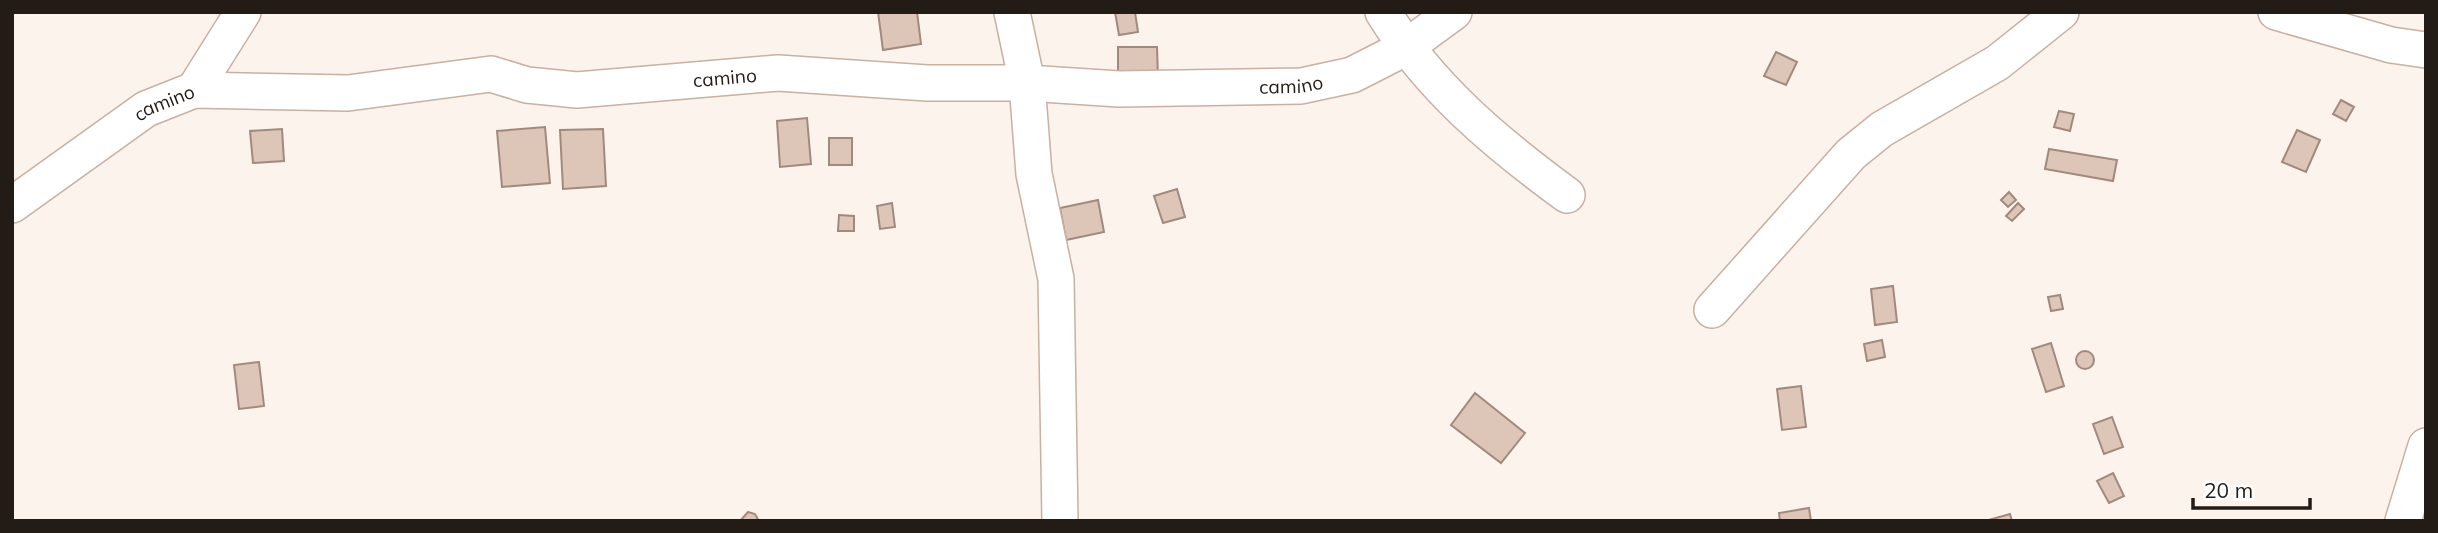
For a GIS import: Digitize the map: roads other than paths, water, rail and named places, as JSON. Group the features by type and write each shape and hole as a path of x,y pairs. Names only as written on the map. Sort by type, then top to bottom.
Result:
{"street":[{"path":"194,90 243,12"},
{"path":"1012,12 1027,83 1034,174 1056,279 1060,521"},
{"path":"1383,12 1405,48 1431,78 1503,148 1567,195"},
{"name":"camino","path":"12,205 146,110 194,90 348,93 491,74 527,85 578,90 778,73 927,83 1027,83 1119,89 1301,86 1352,75 1405,48 1454,12"},
{"path":"1712,310 1851,154 1882,129 1997,63 2061,12"},
{"path":"2276,12 2391,45 2426,50"},
{"path":"2403,521 2426,446"}]}
